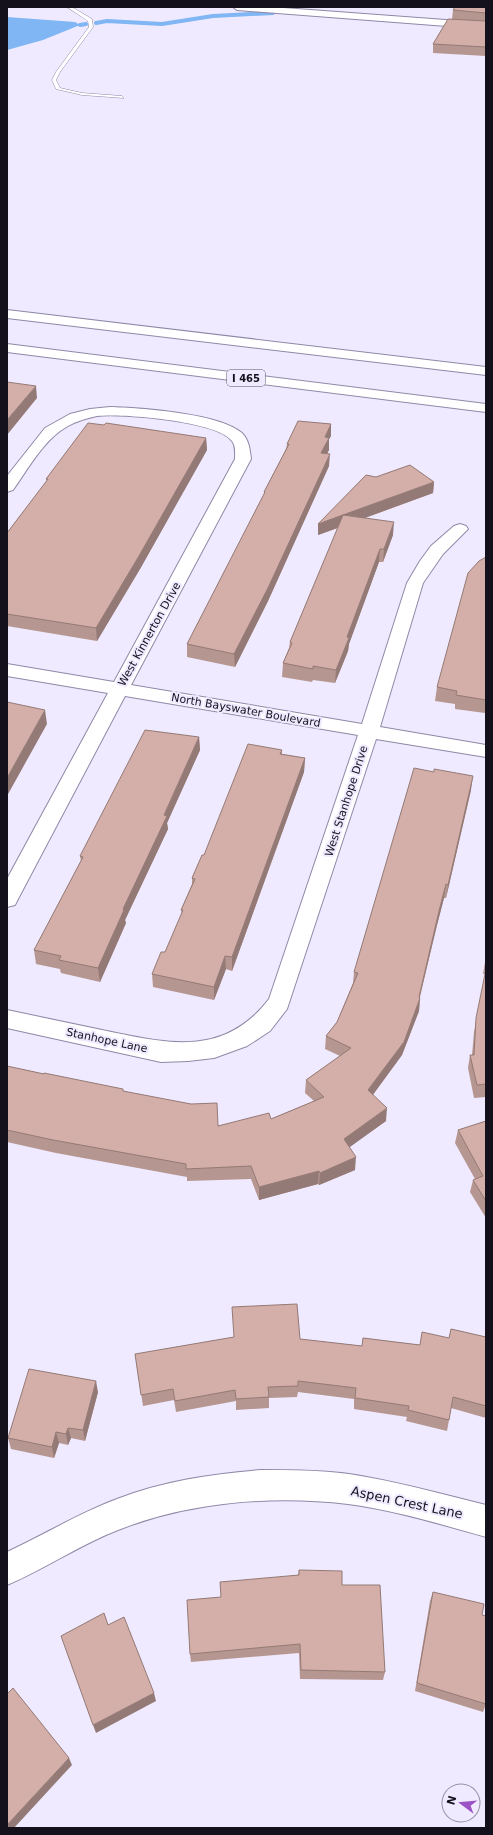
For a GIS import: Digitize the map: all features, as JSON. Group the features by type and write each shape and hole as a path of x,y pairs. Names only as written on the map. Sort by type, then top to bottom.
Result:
{"main road":[{"path":"237,7 278,8 486,26"},
{"path":"7,314 486,372"},
{"name":"I 465","path":"7,348 486,408"},
{"name":"West Kinnerton Drive","path":"7,487 51,430 68,419 107,411 203,422 226,430 237,437 242,446 244,459 7,899"},
{"name":"West Stanhope Drive","path":"208,1050 236,1042 262,1024 279,1003 369,731 415,583 428,561 437,550 460,529"},
{"name":"North Bayswater Boulevard","path":"7,670 486,751"},
{"name":"Stanhope Lane","path":"7,1019 161,1052 182,1053 208,1050"},
{"name":"Aspen Crest Lane","path":"7,1569 47,1547 120,1514 175,1498 244,1487 288,1485 346,1489 403,1499 486,1521"}],"lane":[{"path":"69,7 90,20 91,27 58,72 54,80 58,89 82,94 122,98"}],"water":[{"path":"7,17 75,22 80,25 43,40 7,50"}],"building":[{"path":"455,7 486,7 486,13 453,10"},
{"path":"448,19 486,21 486,47 433,44"},
{"path":"7,382 36,386 7,420"},
{"path":"298,421 331,424 325,437 329,438 321,453 330,454 268,588 234,654 187,644 289,444 287,444"},
{"path":"88,423 104,425 106,423 206,438 96,628 7,614 7,533"},
{"path":"410,465 434,482 318,524 366,475 376,477"},
{"path":"343,515 394,522 384,549 380,549 347,637 349,638 336,670 313,666 313,669 283,663 292,643 290,642"},
{"path":"486,557 486,700 456,695 457,691 437,687 468,573 479,561"},
{"path":"7,702 45,710 7,778"},
{"path":"145,730 199,737 164,815 167,816 123,909 124,910 98,968 59,960 61,956 34,950 83,857 80,856"},
{"path":"248,744 282,750 280,754 305,758 232,957 225,956 214,987 152,974 161,952 165,952 183,910 181,910 195,879 192,878 202,855 204,855"},
{"path":"414,768 434,772 434,769 473,776 448,885 446,884 439,911 420,998 404,1042 368,1090 387,1108 344,1139 356,1157 320,1173 319,1171 259,1187 251,1166 186,1169 186,1164 53,1140 7,1130 7,1066 191,1104 217,1103 218,1126 269,1113 271,1119 324,1097 306,1080 351,1048 326,1036 337,1022 358,973 354,972"},
{"path":"486,969 486,1084 477,1085 470,1055 474,1055 476,1018"},
{"path":"486,1121 486,1201 473,1180 483,1176 458,1130"},
{"path":"297,1304 300,1339 362,1346 363,1338 420,1345 422,1332 449,1338 451,1329 486,1337 486,1406 453,1397 449,1420 408,1410 409,1406 355,1398 356,1388 298,1381 298,1386 268,1387 269,1397 236,1399 235,1390 175,1401 173,1389 141,1395 135,1354 234,1337 232,1307"},
{"path":"29,1369 96,1381 83,1430 68,1428 66,1434 56,1432 52,1447 8,1438"},
{"path":"299,1570 342,1571 342,1585 380,1585 385,1672 301,1670 300,1644 190,1654 187,1600 221,1597 220,1582 299,1575"},
{"path":"433,1592 484,1604 482,1615 486,1616 486,1704 417,1683"},
{"path":"104,1613 108,1625 124,1617 154,1693 93,1725 61,1636"},
{"path":"13,1688 69,1758 7,1825 7,1694"}],"waterway":[{"path":"96,23 107,21 162,24 213,16 273,13"},
{"path":"80,25 86,24"}]}
